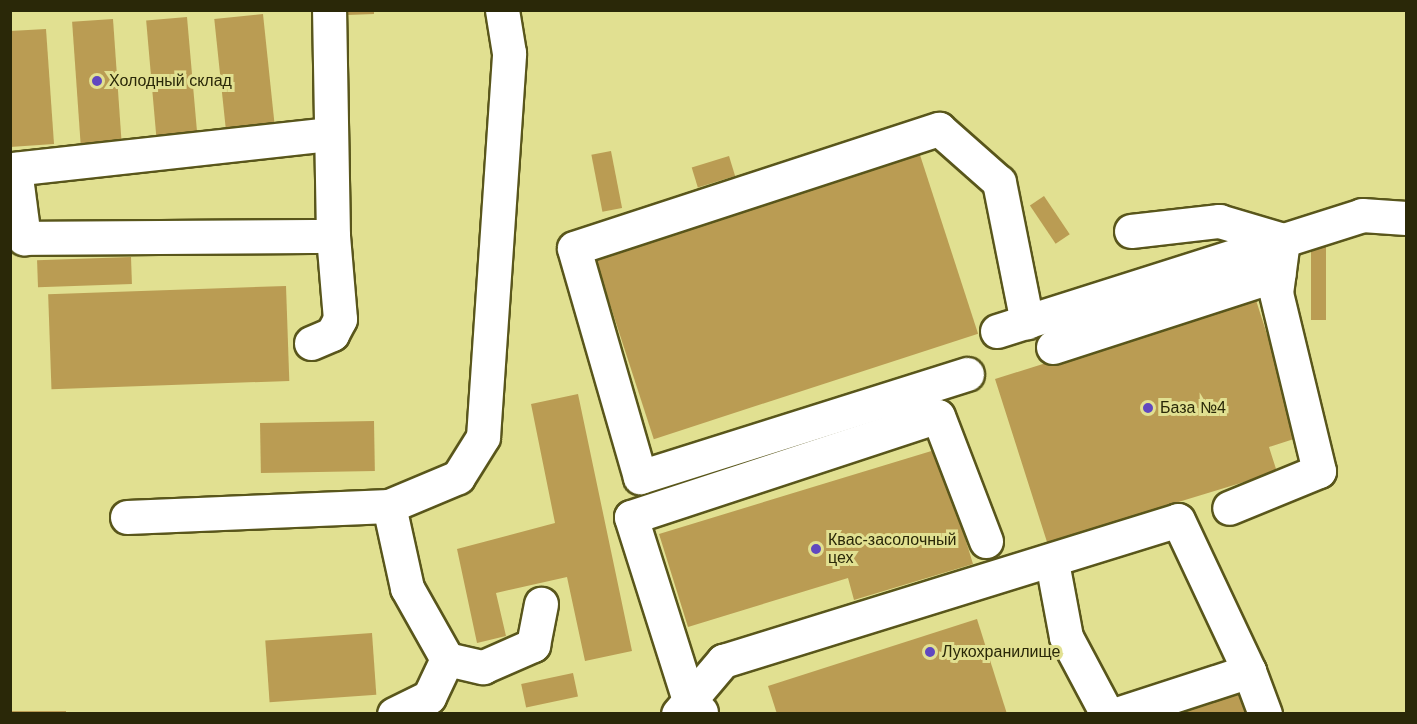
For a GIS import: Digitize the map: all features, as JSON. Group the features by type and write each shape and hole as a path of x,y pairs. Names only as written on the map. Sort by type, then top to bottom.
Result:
{"lane":[{"path":"311,343 332,334 340,319 333,236 329,10"},
{"path":"127,517 389,506 458,477 483,437 509,53 502,10"},
{"path":"967,374 640,477 574,248 939,129 999,182 1012,326 1362,215 1407,218"},
{"path":"330,134 15,169 24,238 333,236"},
{"path":"1131,231 1219,221 1283,240"},
{"path":"1230,508 1319,471 1276,293 1283,240"},
{"path":"1053,347 1279,274"},
{"path":"690,709 631,517 938,416 986,541"},
{"path":"389,506 407,588 447,659 483,667 533,645 541,604"},
{"path":"690,709 723,661 1052,562 1178,520 1249,671 1265,714"},
{"path":"1052,562 1066,637 1107,714"},
{"path":"394,714 429,696 447,659"},
{"path":"1117,714 1249,671"}],"building":[{"path":"347,10 374,10 374,14 347,15"},
{"path":"263,14 275,127 226,132 214,19"},
{"path":"187,17 198,138 157,141 146,21"},
{"name":"Холодный склад","path":"113,19 122,141 81,144 72,22"},
{"path":"46,29 54,144 10,147 10,31"},
{"path":"611,151 622,208 602,212 591,155"},
{"path":"920,155 978,334 654,439 596,260"},
{"path":"729,156 735,176 698,187 692,167"},
{"path":"1044,196 1070,234 1056,244 1030,206"},
{"path":"1311,247 1326,247 1326,320 1311,320"},
{"path":"131,257 132,284 38,287 37,260"},
{"path":"286,286 289,381 51,389 48,294"},
{"name":"База №4","path":"1255,297 1300,437 1269,447 1277,472 1047,542 995,379"},
{"path":"578,394 632,651 585,661 567,577 496,593 506,636 477,643 457,549 555,523 531,404"},
{"path":"374,421 375,471 261,473 260,423"},
{"name":"Квас-засолочный цех","path":"938,449 973,564 854,600 848,578 688,627 659,534"},
{"name":"Лукохранилище","path":"977,619 1007,714 777,714 768,686"},
{"path":"372,633 376,695 270,702 265,640"},
{"path":"573,673 578,696 526,707 521,684"},
{"path":"1243,689 1251,714 1165,714"},
{"path":"10,711 66,711 66,714 10,714"}],"place":[{"name":"Холодный склад","path":"97,81"},
{"name":"База №4","path":"1148,408"},
{"name":"Квас-засолочный цех","path":"816,549"},
{"name":"Лукохранилище","path":"930,652"}]}
